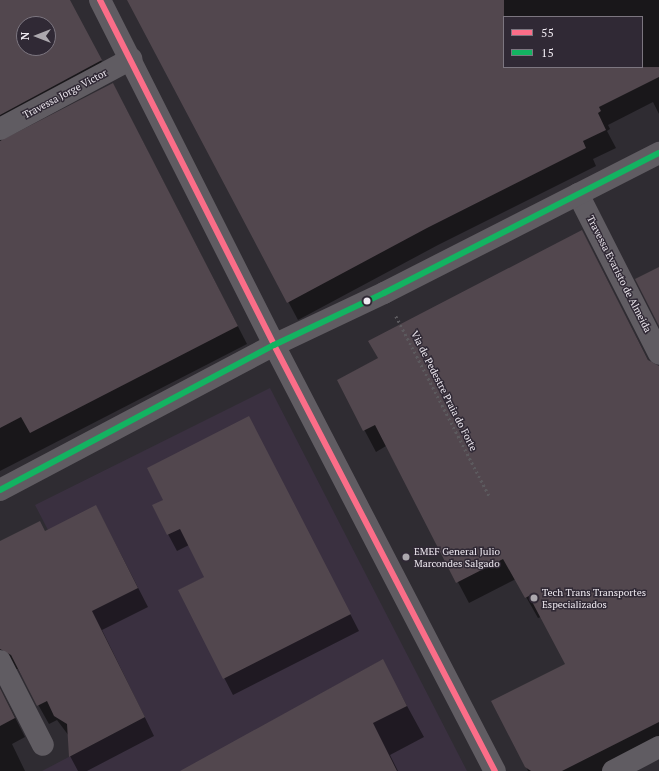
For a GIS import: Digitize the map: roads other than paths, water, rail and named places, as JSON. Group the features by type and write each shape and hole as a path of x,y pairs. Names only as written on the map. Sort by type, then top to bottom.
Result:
{"street":[{"path":"100,0 274,345 495,771"},
{"name":"Travessa Jorge Victor","path":"0,129 131,59"},
{"path":"0,490 274,345 384,293 659,153"},
{"name":"Travessa Evaristo de Almeida","path":"578,194 659,354"},
{"path":"0,661 43,745"},
{"path":"613,771 659,747"}],"place":[{"name":"EMEF General Julio Marcondes Salgado","path":"406,557"},
{"name":"Tech Trans Transportes Especializados","path":"534,598"}]}
